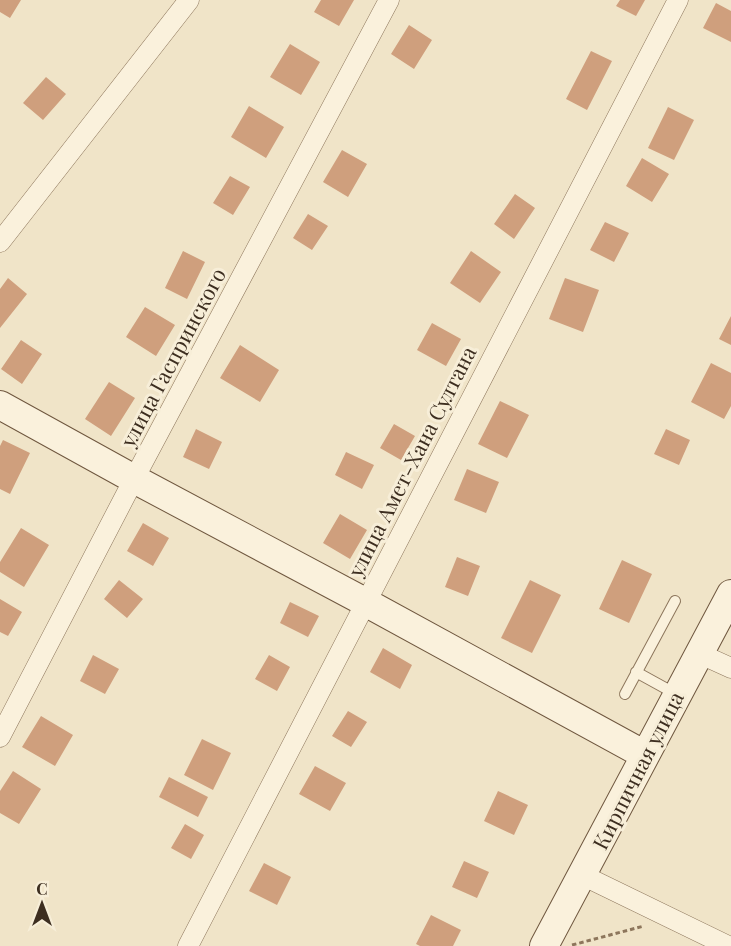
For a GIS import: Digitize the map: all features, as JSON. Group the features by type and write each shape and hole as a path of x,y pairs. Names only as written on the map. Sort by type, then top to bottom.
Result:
{"street":[{"path":"0,242 189,0"},
{"name":"улица Гаспринского","path":"0,737 134,479 389,0"},
{"name":"улица Амет-Хана Султана","path":"188,946 678,0"},
{"path":"0,405 645,755"},
{"name":"Кирпичная улица","path":"544,946 731,594"},
{"path":"698,653 731,668"},
{"path":"582,875 728,946"}],"lane":[{"path":"625,694 675,601"},
{"path":"636,672 677,694"}],"path":[{"path":"567,946 672,919"}],"building":[{"path":"0,0 21,0 10,18 0,12"},
{"path":"321,0 354,0 339,26 314,12"},
{"path":"620,0 645,0 636,16 616,6"},
{"path":"716,3 731,11 731,42 703,28"},
{"path":"409,25 432,40 414,69 391,54"},
{"path":"290,44 320,62 301,95 270,77"},
{"path":"591,51 612,61 587,110 566,99"},
{"path":"46,77 66,94 43,120 23,103"},
{"path":"249,106 284,127 266,158 231,137"},
{"path":"668,107 694,120 674,160 648,148"},
{"path":"342,150 367,164 348,197 323,182"},
{"path":"642,158 669,174 652,202 626,186"},
{"path":"230,176 250,187 233,215 213,203"},
{"path":"515,194 535,208 514,239 494,224"},
{"path":"308,214 328,226 312,250 293,238"},
{"path":"605,222 629,233 614,262 590,250"},
{"path":"183,251 205,262 187,299 165,288"},
{"path":"471,251 501,272 480,303 450,283"},
{"path":"8,278 27,294 0,328 0,289"},
{"path":"565,278 599,290 583,332 549,319"},
{"path":"145,307 175,325 156,356 126,337"},
{"path":"731,316 731,345 719,339"},
{"path":"432,323 461,339 446,366 417,350"},
{"path":"21,340 42,354 22,384 1,369"},
{"path":"240,345 279,370 260,402 220,378"},
{"path":"711,363 731,373 731,406 724,419 691,402"},
{"path":"109,382 135,398 111,436 85,419"},
{"path":"500,401 529,415 507,458 478,444"},
{"path":"394,424 415,436 401,460 380,448"},
{"path":"196,429 222,442 209,469 183,457"},
{"path":"666,429 690,440 679,465 654,454"},
{"path":"3,440 30,453 10,494 0,489 0,446"},
{"path":"346,452 374,465 362,489 335,475"},
{"path":"467,469 499,482 486,513 454,500"},
{"path":"340,514 367,530 350,559 323,543"},
{"path":"143,523 169,538 153,566 127,551"},
{"path":"21,528 49,545 24,587 0,572 0,562"},
{"path":"457,557 480,566 468,596 445,587"},
{"path":"622,560 652,574 629,623 599,609"},
{"path":"119,580 143,599 127,618 104,599"},
{"path":"530,580 561,595 532,653 501,638"},
{"path":"0,599 22,612 8,636 0,632"},
{"path":"290,602 319,616 308,637 280,623"},
{"path":"383,648 412,665 400,689 370,672"},
{"path":"93,655 119,669 105,694 80,681"},
{"path":"269,655 290,667 277,691 255,679"},
{"path":"348,711 367,722 351,747 332,736"},
{"path":"41,716 73,735 55,766 22,747"},
{"path":"202,739 231,753 213,790 184,775"},
{"path":"315,766 346,783 330,811 299,794"},
{"path":"13,771 41,789 19,824 0,813 0,791"},
{"path":"169,777 208,797 198,817 159,797"},
{"path":"498,791 528,805 514,835 484,821"},
{"path":"185,824 204,835 191,859 171,848"},
{"path":"464,861 489,872 477,898 452,887"},
{"path":"264,863 291,877 277,905 249,891"},
{"path":"431,915 461,930 453,946 416,944"}]}
